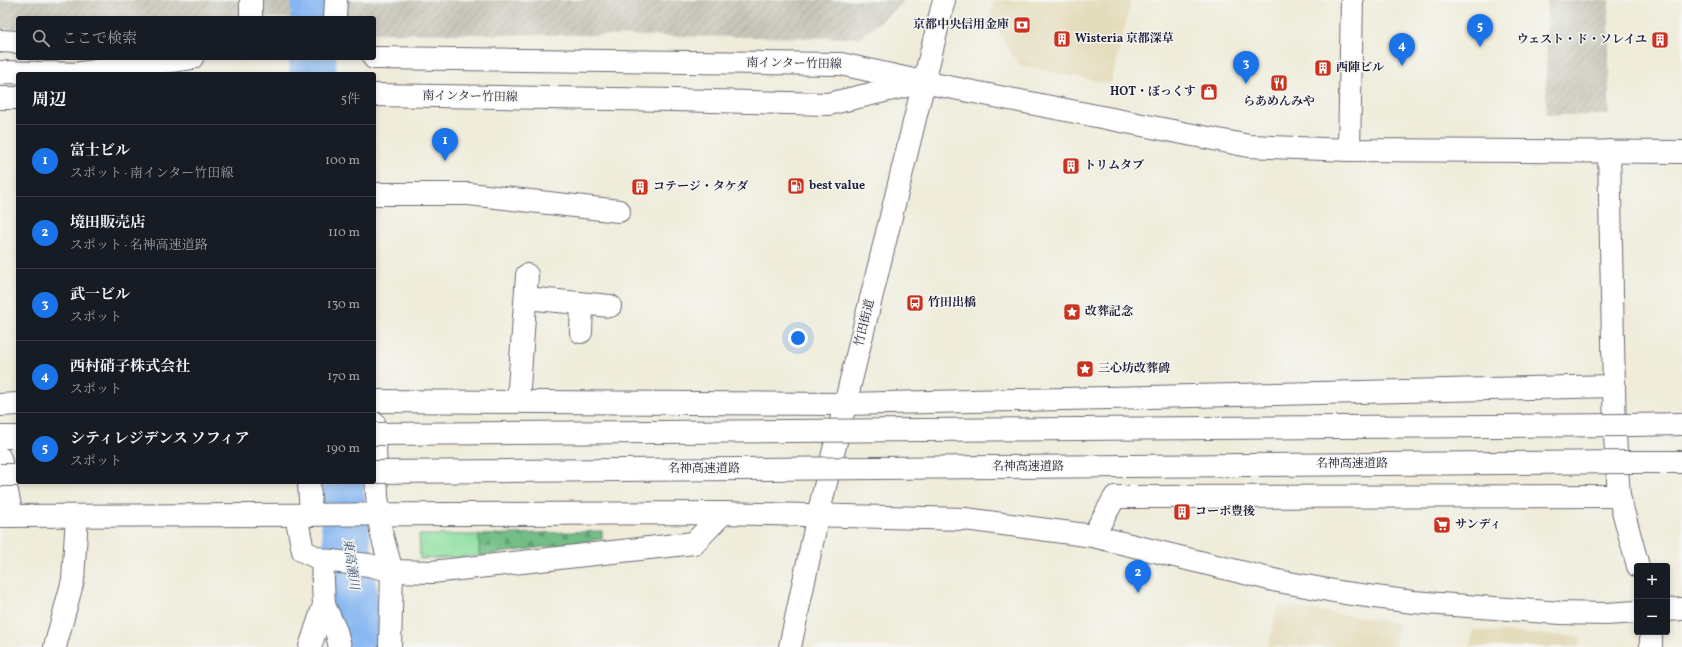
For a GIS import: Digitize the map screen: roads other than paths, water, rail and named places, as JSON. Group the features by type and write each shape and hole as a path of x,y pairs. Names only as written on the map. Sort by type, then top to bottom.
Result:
{"main road":[{"path":"251,0 251,16"},
{"path":"335,16 336,0"},
{"name":"竹田街道","path":"790,647 818,515 944,0"},
{"path":"1349,150 1352,0"},
{"path":"0,41 16,42"},
{"name":"南インター竹田線","path":"376,58 841,64 924,82"},
{"path":"97,72 178,60"},
{"path":"0,72 16,72"},
{"path":"924,82 1249,146 1349,150 1682,152"},
{"name":"南インター竹田線","path":"376,95 828,104 924,82"},
{"path":"0,98 16,98"},
{"path":"1609,151 1615,436 1618,496 1637,563"},
{"path":"376,194 469,194 619,211"},
{"path":"518,402 527,274"},
{"path":"526,298 610,306"},
{"path":"581,332 582,304"},
{"path":"376,401 846,404 1614,386"},
{"path":"0,405 16,404"},
{"path":"376,434 1682,424"},
{"path":"0,437 16,437"},
{"path":"0,458 6,516 723,513 965,519 1093,536 1278,581 1345,593 1413,602 1561,613 1606,614 1634,612"},
{"name":"名神高速道路","path":"376,472 1682,462"},
{"path":"376,471 381,532 392,571 390,647"},
{"path":"0,475 16,475"},
{"path":"309,484 304,515 303,551 326,560 369,565 392,571 432,572 694,543 723,513"},
{"path":"1093,536 1115,497 1618,496"},
{"path":"55,647 73,580 77,516"},
{"path":"310,647 324,605 326,560"},
{"path":"324,605 336,631 340,647"},
{"path":"1670,610 1682,608"},
{"path":"1651,635 1652,647"}],"waterway":[{"name":"東高瀬川","path":"314,16 315,0"},
{"name":"東高瀬川","path":"313,60 313,72"},
{"name":"東高瀬川","path":"339,484 361,647"}],"place":[{"name":"京都中央信用金庫","path":"1022,25"},
{"name":"Wisteria 京都深草","path":"1062,39"},
{"name":"ウェスト・ド・ソレイユ","path":"1660,40"},
{"name":"シティレジデンス ソフィア","path":"1480,47"},
{"name":"西村硝子株式会社","path":"1402,66"},
{"name":"西陣ビル","path":"1323,68"},
{"name":"らあめんみや","path":"1279,83"},
{"name":"武一ビル","path":"1246,84"},
{"name":"HOT・ぼっくす","path":"1209,92"},
{"name":"富士ビル","path":"445,161"},
{"name":"トリムタブ","path":"1071,166"},
{"name":"best value","path":"796,186"},
{"name":"コテージ・タケダ","path":"640,187"},
{"name":"竹田出橋","path":"915,303"},
{"name":"改葬記念","path":"1072,312"},
{"name":"三心坊改葬碑","path":"1085,369"},
{"name":"コーポ豊後","path":"1182,512"},
{"name":"サンディ","path":"1442,525"},
{"name":"境田販売店","path":"1138,593"}]}
